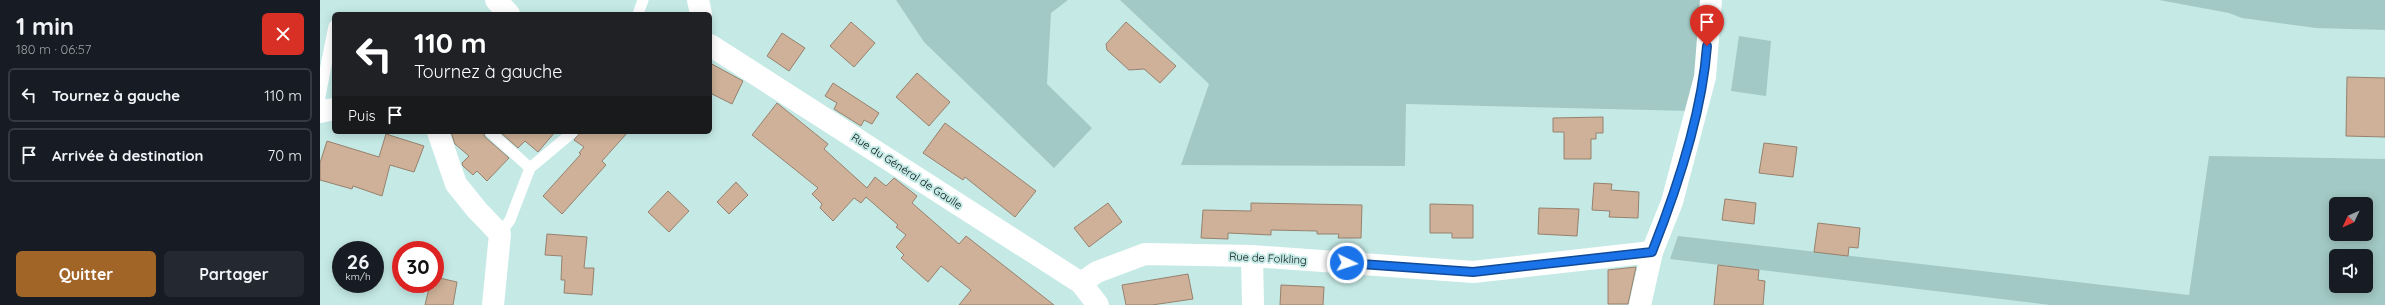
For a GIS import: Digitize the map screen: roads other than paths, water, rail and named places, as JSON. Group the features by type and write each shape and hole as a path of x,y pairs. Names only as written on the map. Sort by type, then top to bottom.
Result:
{"street":[{"path":"496,0 507,12"},
{"path":"698,0 701,12"},
{"path":"1640,305 1652,252 1672,202 1705,77 1711,0"},
{"name":"Rue du Général de Gaulle","path":"712,46 1081,283 1098,305"},
{"path":"320,112 332,109"},
{"path":"439,134 456,184 476,210 500,234 493,305"},
{"name":"Rue de Folkling","path":"1081,283 1097,272 1145,254 1252,256 1473,272 1652,252"},
{"path":"1252,256 1253,305"}],"lane":[{"path":"639,12 643,0"},
{"path":"320,112 320,96 332,36"},
{"path":"492,134 530,168"},
{"path":"500,234 510,220 530,168 571,134"}]}
